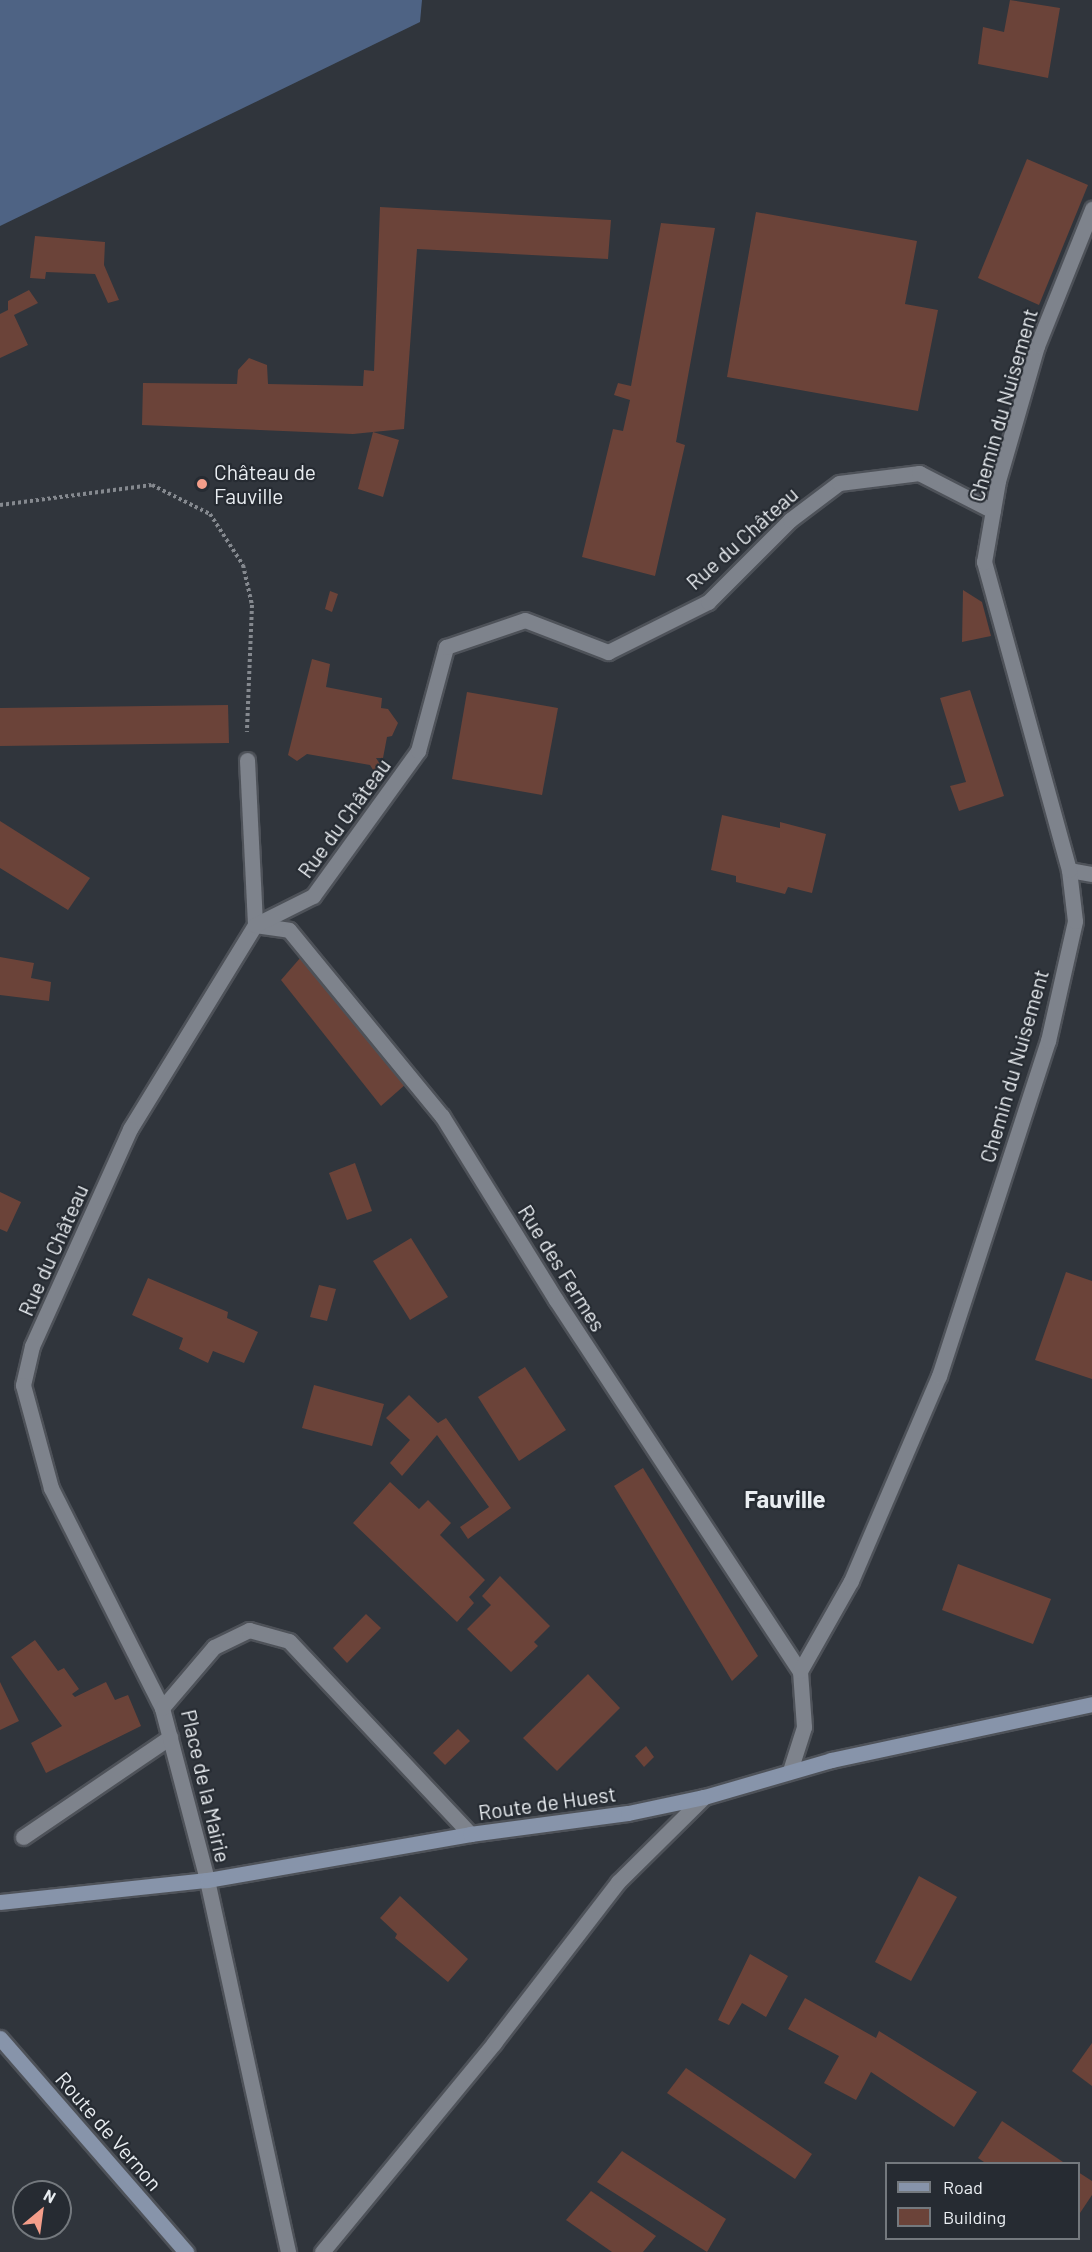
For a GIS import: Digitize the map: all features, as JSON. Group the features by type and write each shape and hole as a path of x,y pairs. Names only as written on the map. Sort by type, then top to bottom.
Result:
{"main road":[{"name":"Route de Huest","path":"0,1902 207,1881 470,1834 628,1813 704,1797 790,1771 1092,1704"},
{"name":"Route de Vernon","path":"0,2038 186,2252"}],"street":[{"name":"Chemin du Nuisement","path":"800,1671 851,1581 942,1365 1048,1041 1075,921 1069,870 984,562 993,511 1037,346 1092,209"},
{"name":"Rue du Château","path":"162,1708 51,1488 28,1414 23,1385 32,1346 130,1129 255,926 313,896 418,751 446,647 525,620 608,652 708,602 790,520 839,483 919,473 993,511"},
{"path":"247,760 255,926"},
{"path":"1069,870 1092,874"},
{"name":"Rue des Fermes","path":"255,926 289,930 442,1116 556,1300 800,1671"},
{"name":"Place de la Mairie","path":"288,2252 207,1881 162,1708 214,1647 249,1630 289,1641 470,1834"},
{"path":"790,1771 804,1727 800,1671"},
{"path":"23,1837 170,1737"},
{"path":"322,2252 494,2043 618,1882 704,1797"}],"path":[{"path":"0,505 152,485 210,514 243,565 252,604 247,675 247,760"}],"shaded area":[{"path":"0,0 422,0 420,22 0,226"}],"building":[{"path":"1010,0 1060,8 1048,78 978,64 983,27 1004,32"},
{"path":"1027,159 1088,185 1039,305 978,278"},
{"path":"380,207 611,220 608,259 417,249 404,429 353,434 142,425 143,383 237,384 238,370 249,358 267,365 268,384 363,386 364,370 374,371"},
{"path":"756,212 917,241 905,304 938,310 918,411 727,377"},
{"path":"661,223 715,228 676,442 685,445 655,576 582,557 613,429 623,431 630,400 614,395 618,383 631,386"},
{"path":"35,236 105,242 104,265 119,300 108,303 95,274 46,272 45,279 30,278"},
{"path":"29,290 38,303 14,315 28,345 0,358 0,314 8,310 8,301"},
{"path":"373,432 399,440 383,497 358,489"},
{"path":"963,590 982,602 991,636 962,642"},
{"path":"330,591 338,594 332,612 325,609"},
{"path":"312,659 330,664 326,687 382,698 381,708 388,709 398,723 392,736 387,737 383,758 376,758 386,773 379,779 370,765 307,754 297,761 288,755"},
{"path":"970,690 1004,796 959,811 950,786 966,782 940,698"},
{"path":"467,692 558,708 542,795 452,779"},
{"path":"228,705 229,743 0,746 0,708"},
{"path":"722,815 780,828 780,822 826,834 812,893 788,887 785,894 736,882 736,876 711,870"},
{"path":"0,821 90,878 68,910 0,868"},
{"path":"0,957 34,963 31,978 51,982 49,1001 0,995"},
{"path":"301,957 406,1084 381,1106 281,980"},
{"path":"355,1163 372,1211 347,1220 329,1173"},
{"path":"0,1192 21,1202 7,1232 0,1229"},
{"path":"411,1238 448,1297 410,1320 373,1261"},
{"path":"1066,1272 1092,1281 1092,1379 1035,1360"},
{"path":"148,1278 228,1312 227,1318 258,1332 244,1363 213,1351 208,1363 179,1349 183,1338 132,1315"},
{"path":"319,1285 336,1289 327,1321 310,1317"},
{"path":"525,1367 566,1430 519,1461 478,1397"},
{"path":"314,1385 384,1404 372,1446 302,1428"},
{"path":"409,1395 438,1423 446,1418 511,1508 468,1539 460,1527 489,1507 437,1435 402,1476 390,1463 410,1440 386,1418"},
{"path":"643,1468 758,1656 732,1681 614,1486"},
{"path":"390,1482 419,1509 428,1500 451,1523 440,1535 485,1580 469,1597 474,1603 457,1622 353,1523"},
{"path":"958,1564 1051,1599 1033,1644 942,1610"},
{"path":"500,1576 550,1626 534,1642 538,1646 511,1672 467,1629 491,1605 482,1596"},
{"path":"366,1614 381,1628 347,1663 333,1648"},
{"path":"35,1640 58,1671 64,1668 79,1689 72,1694 75,1697 106,1682 115,1700 128,1695 141,1726 46,1773 31,1743 62,1726 11,1657"},
{"path":"588,1674 620,1708 557,1771 523,1738"},
{"path":"0,1682 19,1721 0,1730"},
{"path":"458,1729 470,1741 445,1765 433,1753"},
{"path":"646,1746 654,1757 644,1767 635,1756"},
{"path":"919,1876 957,1897 911,1981 875,1962"},
{"path":"400,1896 468,1959 448,1982 395,1938 397,1934 380,1918"},
{"path":"750,1954 788,1976 766,2017 742,2003 729,2025 718,2020"},
{"path":"805,1998 876,2038 879,2031 977,2092 954,2127 871,2072 856,2100 824,2083 839,2056 788,2029"},
{"path":"1092,2043 1092,2086 1072,2071"},
{"path":"686,2068 812,2154 795,2179 667,2093"},
{"path":"1002,2121 1063,2162 984,2162 978,2158"},
{"path":"622,2151 726,2219 707,2252 597,2182"},
{"path":"1080,2173 1092,2181 1092,2195 1080,2213"},
{"path":"591,2191 656,2236 643,2252 612,2252 566,2220"}],"place":[{"name":"Château de Fauville","path":"202,484"}],"district":[{"name":"Fauville","path":"785,1499"}]}
